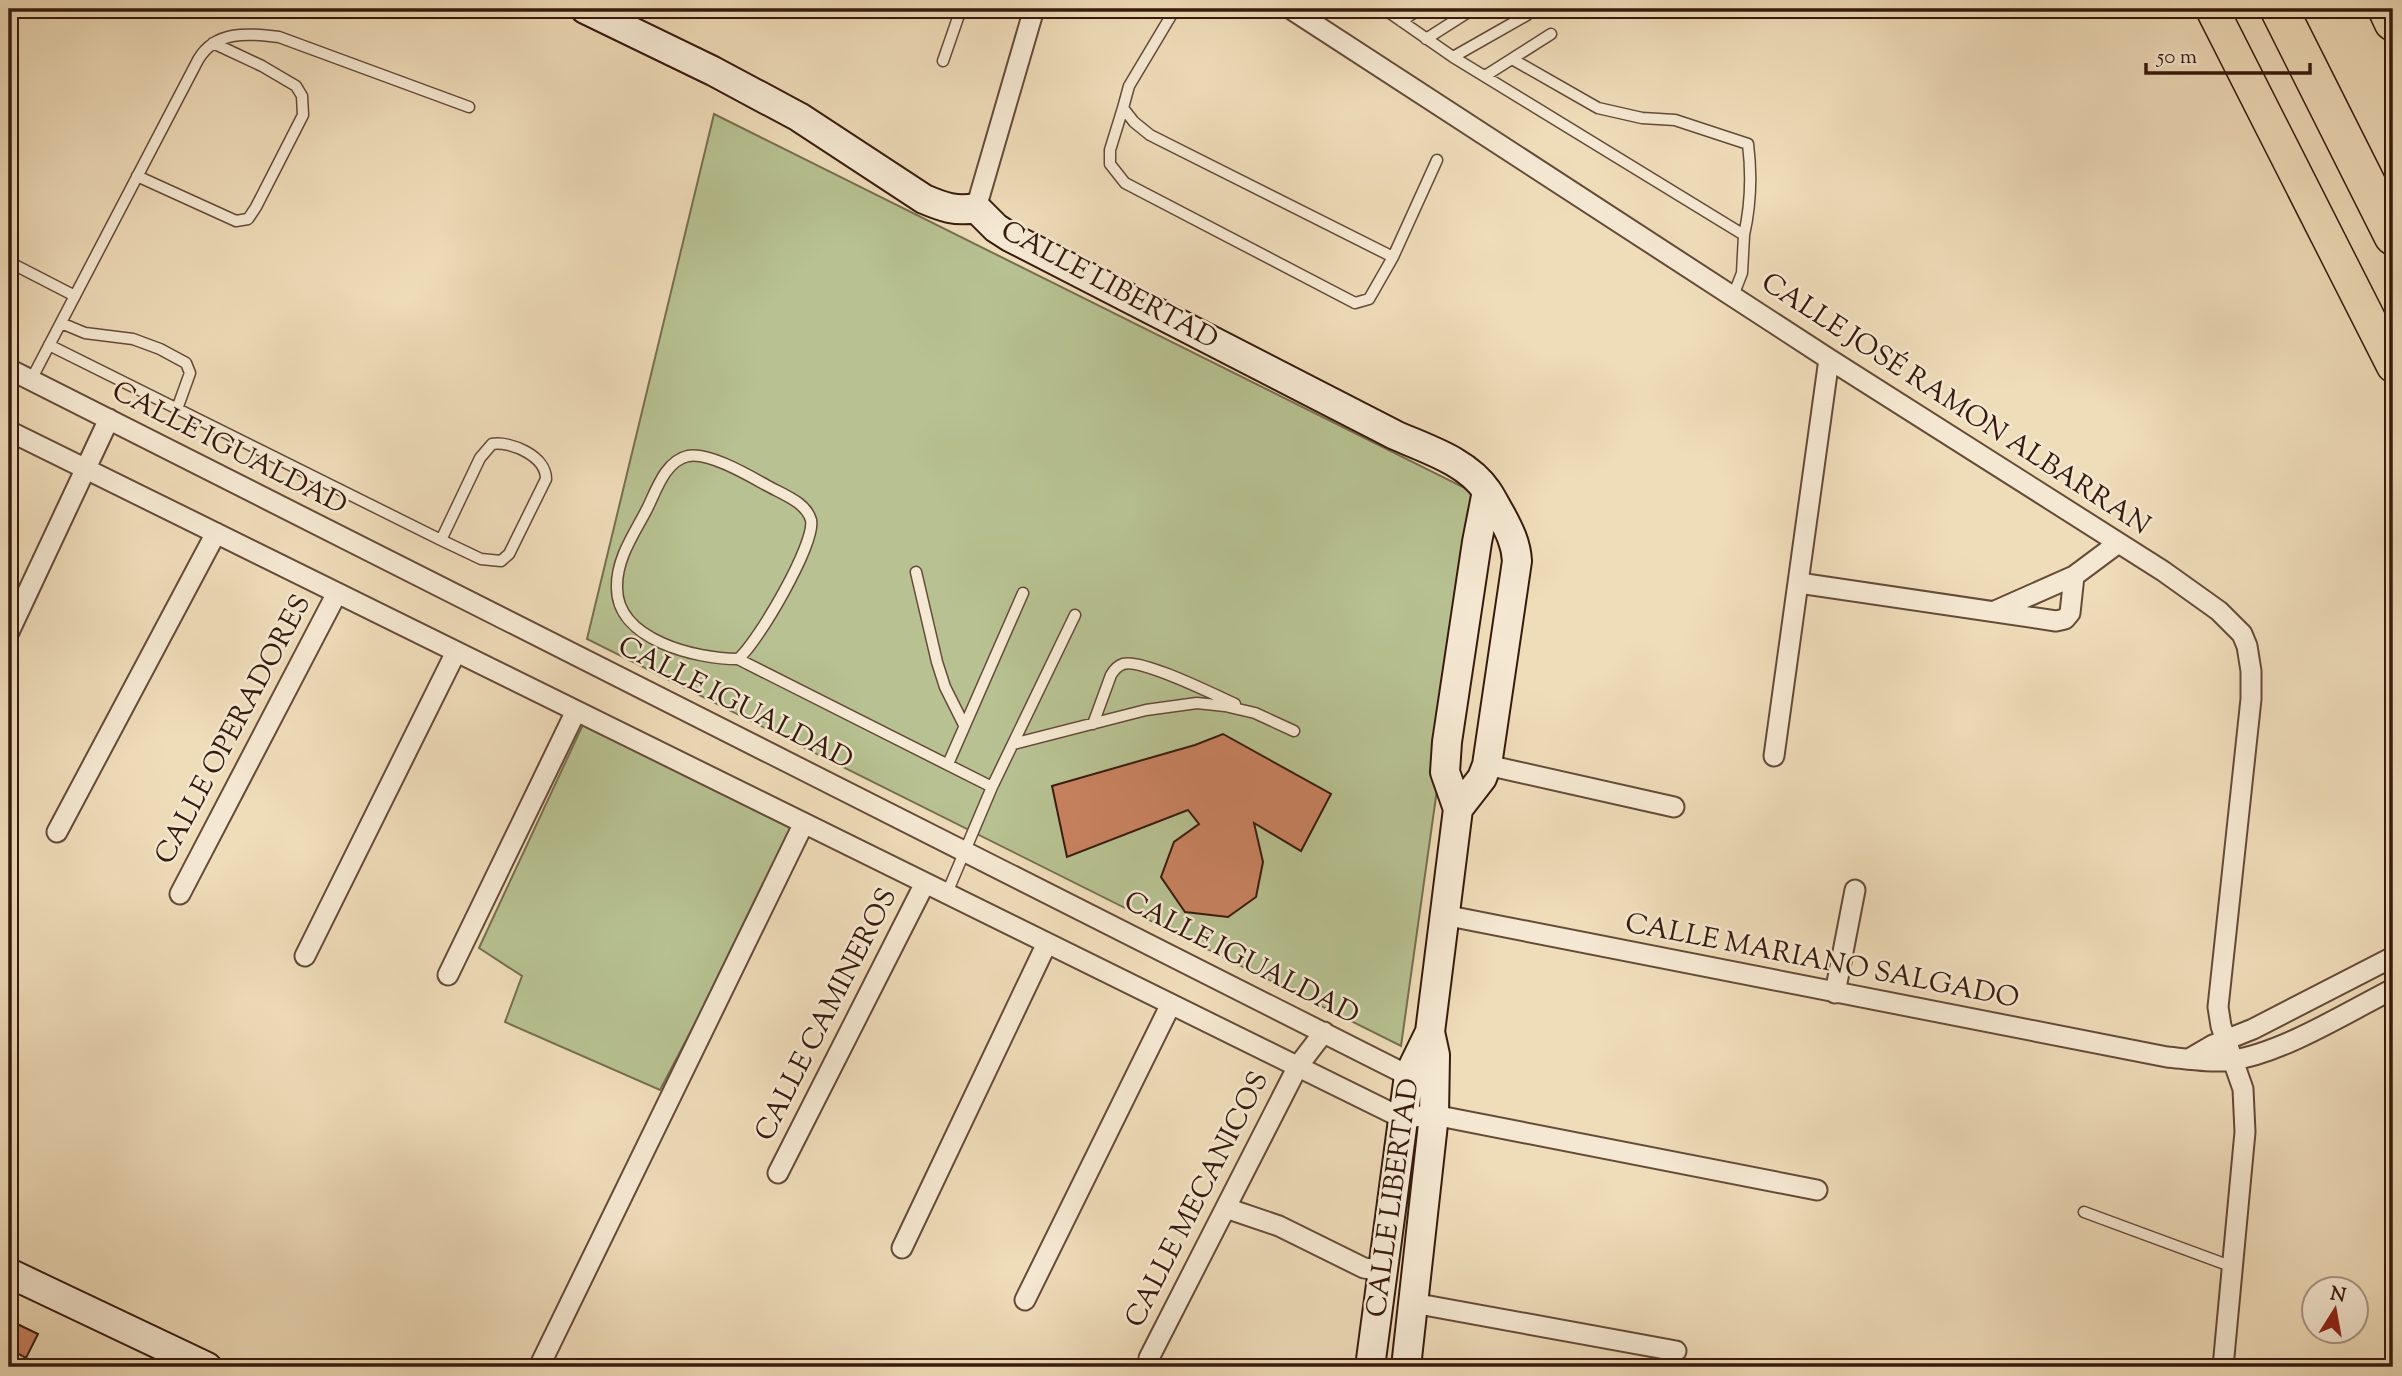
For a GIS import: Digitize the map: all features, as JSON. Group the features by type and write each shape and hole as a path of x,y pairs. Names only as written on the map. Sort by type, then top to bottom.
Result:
{"highway":[{"path":"2279,9 2393,236"},
{"path":"2387,9 2393,22"}],"main road":[{"name":"CALLE LIBERTAD","path":"585,9 713,71 799,117 924,199 943,208 961,211 976,208 996,228 1010,237 1472,474 1487,491 1516,546 1517,561 1487,765 1482,778 1458,809"},
{"path":"2212,9 2393,366"},
{"name":"CALLE LIBERTAD","path":"1406,1367 1435,1102 1435,1055 1430,1032 1458,809 1445,772 1447,742 1487,491"},
{"name":"CALLE LIBERTAD","path":"1370,1367 1409,1075 1430,1032"},
{"path":"9,1273 207,1367"}],"street":[{"path":"976,208 1034,9"},
{"name":"CALLE JOSÉ RAMON ALBARRAN","path":"1291,9 1829,359 2163,571 2219,611 2242,634 2251,671 2251,699 2218,998 2219,1018 2243,1089 2245,1132 2223,1367"},
{"path":"1774,756 1829,359"},
{"name":"CALLE IGUALDAD","path":"9,369 1409,1075 1435,1102"},
{"path":"9,632 109,419"},
{"path":"9,431 1402,1118 1435,1102 1817,1190"},
{"path":"57,832 216,533"},
{"path":"1995,611 2074,576 2117,544"},
{"path":"1800,583 2056,621 2065,620 2070,613 2074,576"},
{"name":"CALLE OPERADORES","path":"180,894 337,593"},
{"path":"305,956 456,652"},
{"path":"448,975 576,711"},
{"path":"1487,765 1674,807"},
{"path":"539,1367 804,823"},
{"name":"CALLE CAMINEROS","path":"778,1173 925,883"},
{"path":"1835,993 1855,890"},
{"name":"CALLE MARIANO SALGADO","path":"1444,915 2071,1040 2167,1057 2234,1064 2290,1041 2393,989"},
{"path":"902,1248 1047,943"},
{"path":"2189,1059 2225,1038 2253,1029 2393,957"},
{"path":"1025,1300 1171,1004"},
{"name":"CALLE MECANICOS","path":"1149,1358 1298,1066 1324,1032"},
{"path":"1226,1208 1279,1226 1364,1268 1384,1271"},
{"path":"1413,1303 1676,1350"}],"lane":[{"path":"943,61 961,9"},
{"path":"1175,9 1129,86 1110,150 1110,164 1125,183 1355,303 1369,299 1393,257 1437,160"},
{"path":"1384,9 1453,57 1744,235"},
{"path":"1401,21 1420,9"},
{"path":"1426,39 1473,9"},
{"path":"1453,57 1527,15"},
{"path":"31,380 198,60 205,48 213,43 239,34 279,37 469,107"},
{"path":"1485,76 1550,34"},
{"path":"137,176 236,221 248,219 256,207 303,115 302,96 296,86 262,66 213,43"},
{"path":"1512,58 1598,108 1642,118 1675,120 1748,144 1751,170 1750,208 1744,235 1741,273 1733,296"},
{"path":"1123,108 1134,122 1150,135 1393,257"},
{"path":"9,262 75,296"},
{"path":"61,323 95,335 133,339 186,363 190,373 177,409"},
{"path":"49,345 441,540 481,559 495,561 505,558 546,478 543,466 537,459 506,443 492,444 480,458 441,540"},
{"path":"738,659 756,640 781,597 810,538 811,520 804,507 755,478 711,459 697,455 685,457 672,465 662,479 622,558 616,589 624,616 633,626 647,636 675,648 701,655 738,659 992,787"},
{"path":"916,572 937,662 945,687 964,724"},
{"path":"948,764 1023,593"},
{"path":"947,893 992,787 1075,615"},
{"path":"1093,724 1111,674 1116,667 1124,663 1144,666 1294,731"},
{"path":"1013,744 1146,710 1197,703 1255,713"},
{"path":"2084,1212 2233,1268"}],"green space":[{"path":"714,114 1473,492 1441,761 1401,1046 587,639"},
{"path":"587,716 801,822 660,1090 505,1022 522,976 479,948"}],"building":[{"path":"1223,734 1331,794 1301,851 1254,823 1263,862 1256,897 1228,917 1185,912 1161,877 1174,842 1199,824 1188,810 1067,857 1052,786 1195,745"},
{"path":"9,1320 38,1334 26,1358 9,1349"}]}
